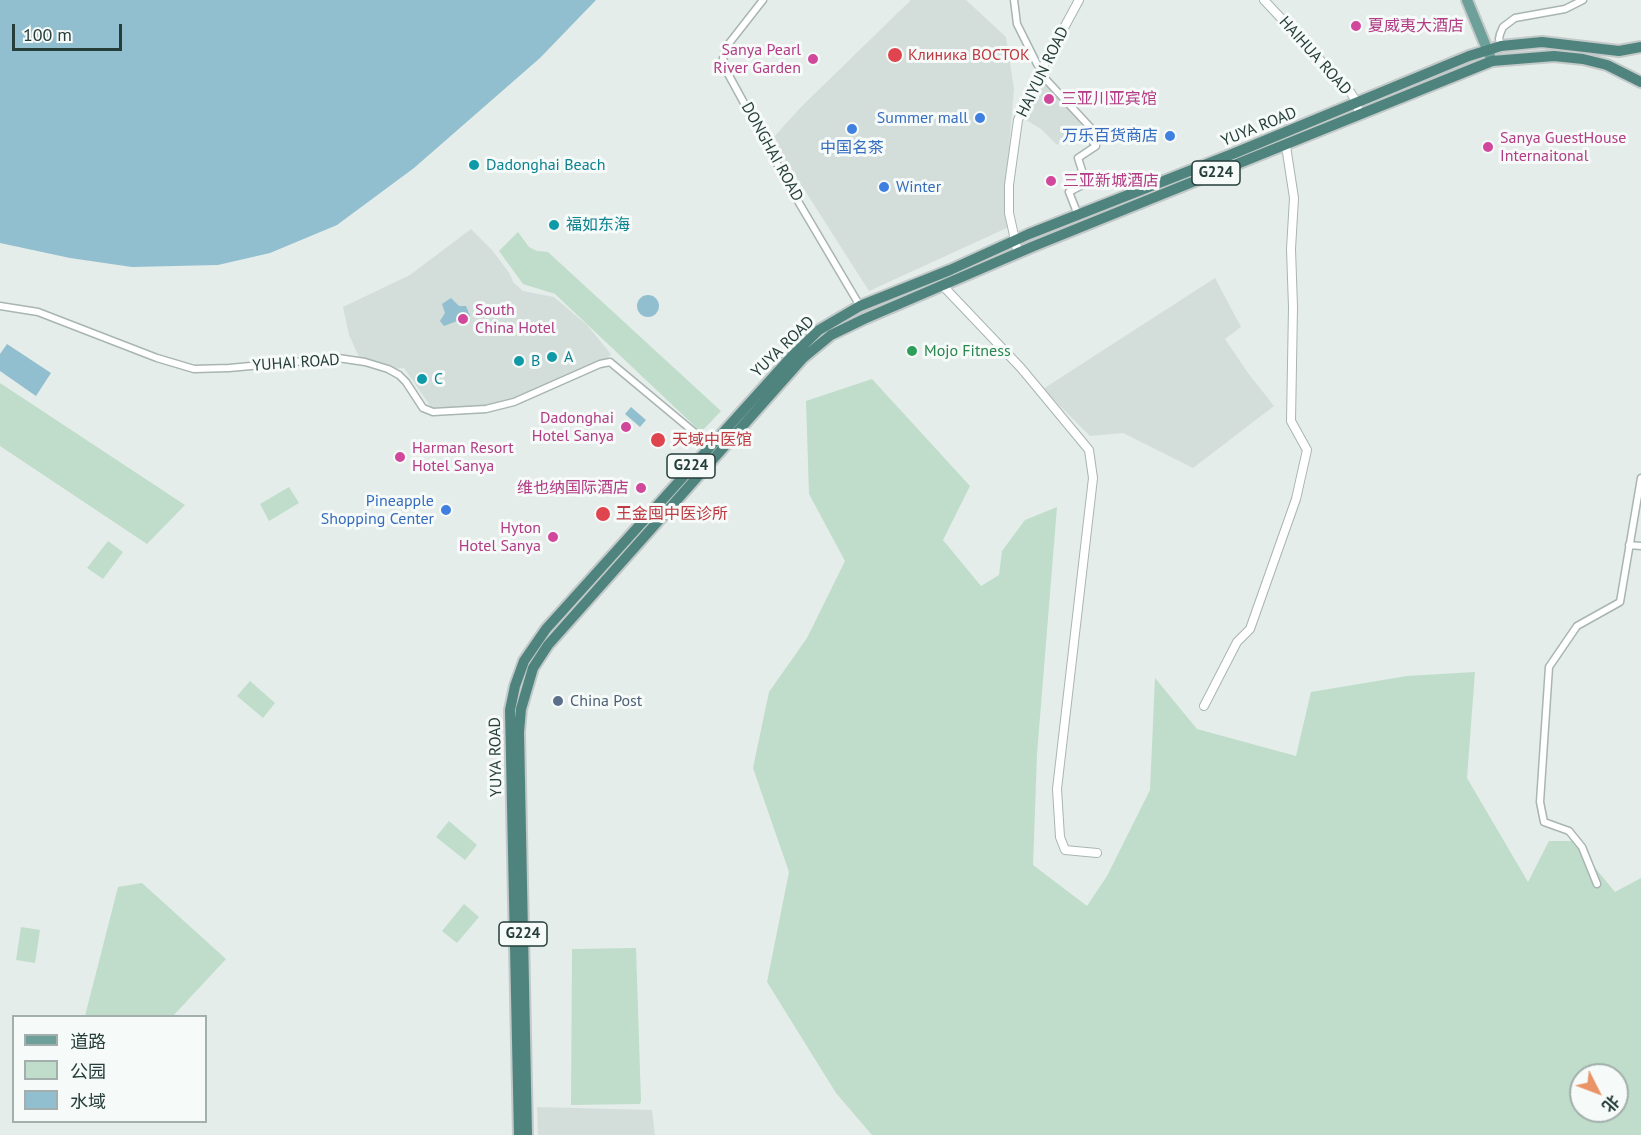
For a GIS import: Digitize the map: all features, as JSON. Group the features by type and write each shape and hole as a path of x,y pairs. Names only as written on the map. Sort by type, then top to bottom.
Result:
{"highway":[{"name":"YUYA ROAD","path":"527,1135 519,732 521,709 533,668 548,645 803,358 831,335 864,319 1018,253 1359,115 1491,56 1502,46 1542,42 1619,51 1641,47"},
{"name":"YUYA ROAD","path":"519,1135 510,710 524,661 546,629 710,445 819,330 860,306 1469,56 1554,56 1583,59 1607,65 1641,82"}],"main road":[{"path":"1467,0 1491,56"}],"street":[{"name":"DONGHAI ROAD","path":"763,0 727,46 723,58 726,70 792,191 860,306"},
{"path":"1014,0 1017,24 1037,64 1090,128 1085,132 1096,146 1078,158 1086,183 1069,192 1078,215"},
{"name":"HAIYUN ROAD","path":"1018,253 1009,213 1009,185 1018,120 1079,0"},
{"name":"HAIHUA ROAD","path":"1264,0 1340,81 1357,103 1359,115"},
{"path":"1502,46 1498,39 1503,27 1515,18 1565,9 1583,0"},
{"path":"1204,706 1237,642 1250,629 1296,499 1307,450 1291,421 1293,307 1291,249 1294,198 1286,146"},
{"path":"943,286 1021,368 1089,450 1093,478 1057,789 1060,837 1065,850 1097,853"},
{"name":"YUHAI ROAD","path":"0,306 38,312 157,358 194,369 338,358 365,362 399,375 423,408 433,412 486,409 514,402 600,364 610,362 719,453"},
{"path":"1597,884 1582,847 1569,831 1544,822 1540,802 1549,667 1577,626 1620,602 1641,478"},
{"path":"1629,545 1641,546"}],"shaded area":[{"path":"911,0 966,0 1006,37 1014,89 1004,206 1009,227 869,291 772,139 801,107"},
{"name":"三亚川亚宾馆","path":"1044,79 1083,123 1057,145 1041,129 1026,120"},
{"name":"South China Hotel","path":"471,229 492,250 510,274 513,282 523,291 554,297 587,325 611,354 605,361 510,401 484,408 433,410 404,368 392,369 359,357 349,335 343,307 410,275"},
{"path":"1215,278 1241,327 1225,339 1274,406 1193,468 1123,433 1090,436 1043,389"},
{"path":"537,1107 652,1110 655,1135 538,1135"}],"green space":[{"path":"518,232 529,247 537,251 548,252 721,411 701,432 555,294 523,284 499,251"},
{"path":"872,379 970,486 943,540 981,586 999,575 1002,551 1025,520 1057,507 1037,754 1033,865 1087,906 1107,876 1150,790 1155,678 1197,729 1296,756 1311,692 1407,676 1475,672 1467,778 1528,882 1549,841 1573,841 1615,892 1641,878 1641,1135 872,1135 836,1093 767,982 789,872 753,768 769,692 807,638 845,561 809,494 806,401"},
{"path":"0,383 185,505 147,544 0,446"},
{"path":"289,487 299,503 269,521 260,504"},
{"path":"108,541 123,552 103,579 87,568"},
{"path":"250,681 275,703 263,718 237,696"},
{"path":"449,821 477,845 465,860 436,837"},
{"path":"142,883 226,959 174,1015 85,1015 118,887"},
{"path":"464,904 479,917 457,943 442,931"},
{"path":"21,927 40,930 35,963 16,960"},
{"path":"636,948 640,1104 571,1105 572,949"}],"water":[{"path":"0,0 596,0 540,58 414,168 337,225 270,253 218,265 132,267 70,258 0,243"},
{"path":"648,295 656,298 659,306 656,314 648,317 640,314 637,306 640,298"},
{"path":"451,298 459,306 466,306 470,316 444,326 440,321 445,313 442,304"},
{"path":"7,344 51,373 36,396 0,371 0,354"},
{"path":"631,407 646,420 640,427 625,414"}],"place":[{"name":"夏威夷大酒店","path":"1356,26"},
{"name":"Клиника ВОСТОК","path":"895,55"},
{"name":"Sanya Pearl River Garden","path":"813,59"},
{"name":"三亚川亚宾馆","path":"1049,99"},
{"name":"Summer mall","path":"980,118"},
{"name":"中国名茶","path":"852,129"},
{"name":"万乐百货商店","path":"1170,136"},
{"name":"Sanya GuestHouse Internaitonal","path":"1488,147"},
{"name":"Dadonghai Beach","path":"474,165"},
{"name":"三亚新城酒店","path":"1051,181"},
{"name":"Winter","path":"884,187"},
{"name":"福如东海","path":"554,225"},
{"name":"South China Hotel","path":"463,319"},
{"name":"Mojo Fitness","path":"912,351"},
{"name":"A","path":"552,357"},
{"name":"B","path":"519,361"},
{"name":"C","path":"422,379"},
{"name":"Dadonghai Hotel Sanya","path":"626,427"},
{"name":"天域中医馆","path":"658,440"},
{"name":"Harman Resort Hotel Sanya","path":"400,457"},
{"name":"维也纳国际酒店","path":"641,488"},
{"name":"Pineapple Shopping Center","path":"446,510"},
{"name":"王金囤中医诊所","path":"603,514"},
{"name":"Hyton Hotel Sanya","path":"553,537"},
{"name":"China Post","path":"558,701"}]}
